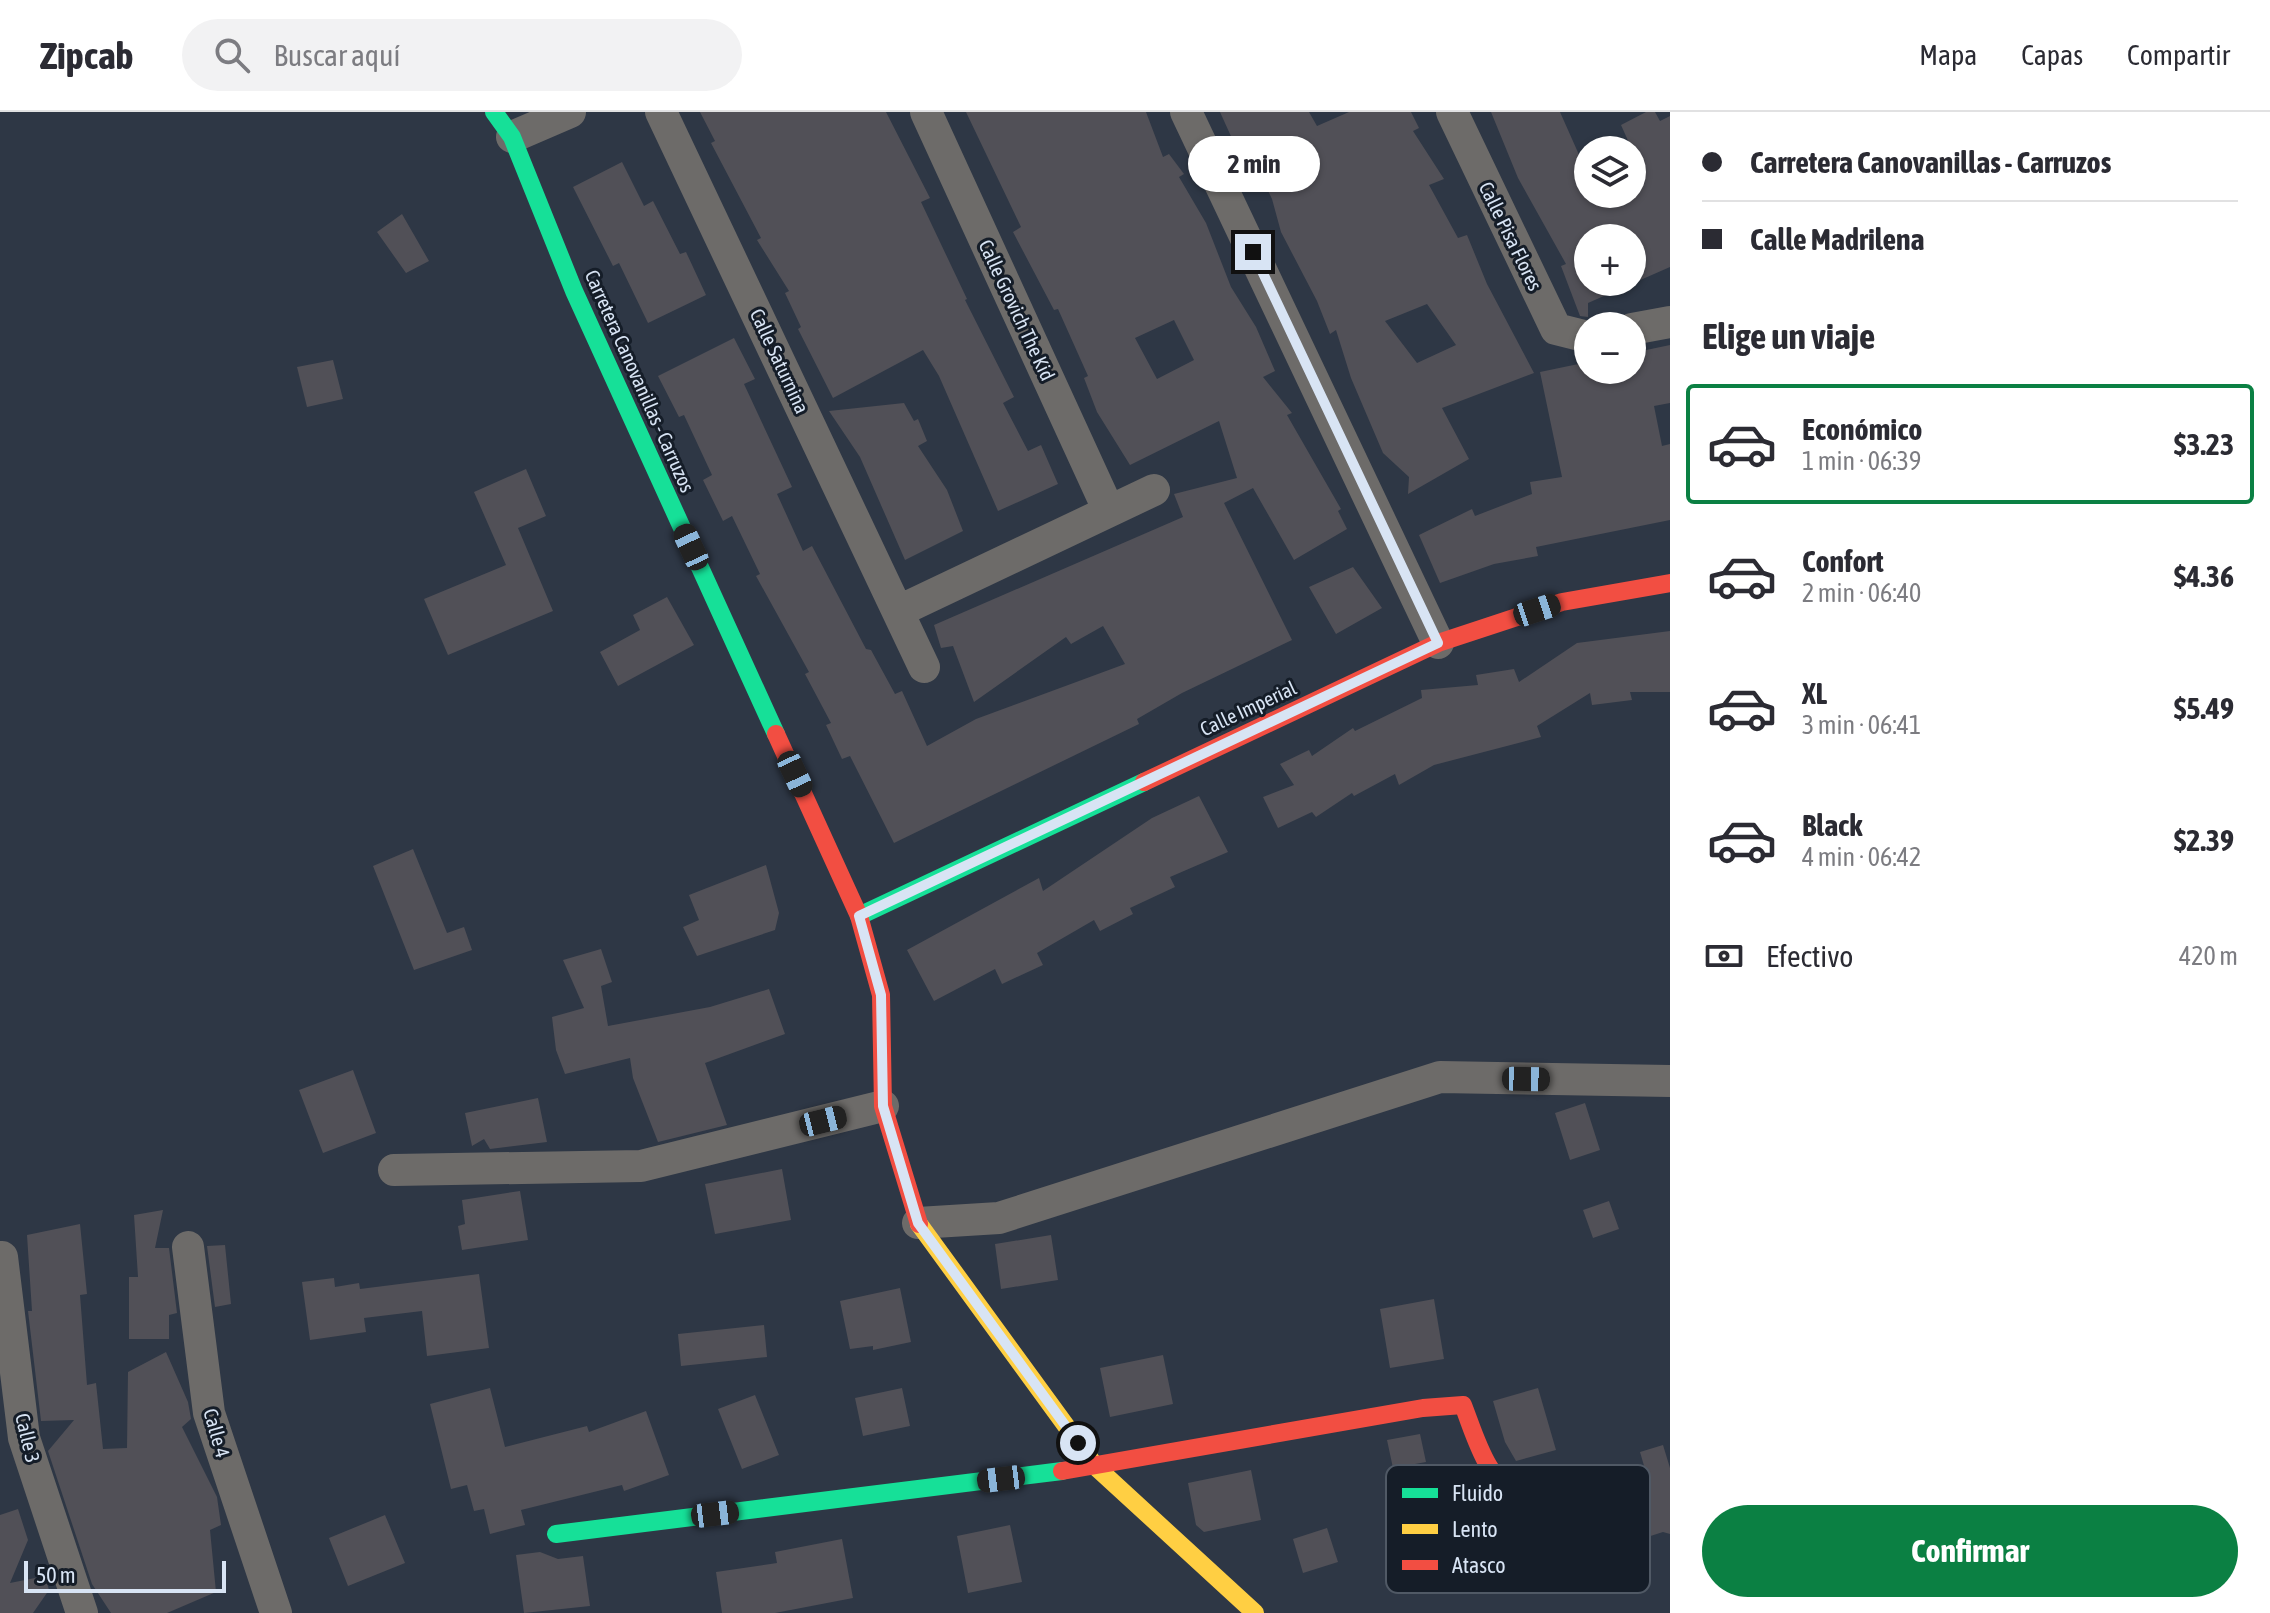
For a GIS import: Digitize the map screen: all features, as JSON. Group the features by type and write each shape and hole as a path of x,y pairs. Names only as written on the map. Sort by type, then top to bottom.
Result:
{"street":[{"path":"503,124 570,112"},
{"name":"Calle Saturnina","path":"661,112 924,667"},
{"name":"Calle Grovich The Kid","path":"926,112 1108,509"},
{"path":"1186,112 1438,643"},
{"name":"Calle Pisa Flores","path":"1452,112 1556,329 1574,334"},
{"name":"Carretera Canovanillas - Carruzos","path":"503,124 574,291 859,916 881,995 883,1106 918,1223 1096,1467 1255,1613"},
{"path":"1646,326 1670,322"},
{"path":"899,611 1108,509 1154,490"},
{"name":"Calle Imperial","path":"859,916 1438,643 1562,602 1670,583"},
{"path":"918,1223 999,1218 1440,1077 1670,1081"},
{"path":"394,1170 641,1166 883,1106"},
{"name":"Calle 4","path":"188,1247 209,1413 272,1612"},
{"name":"Calle 3","path":"2,1257 24,1438 82,1613"},
{"path":"556,1534 1096,1467 1423,1408 1463,1405 1491,1465"}],"building":[{"path":"700,112 886,112 930,198 921,202 965,300 1014,397 1003,403 1028,451 1041,445 1058,484 998,511 939,376 923,350 833,398 798,329 801,327 785,293 789,291 757,240 761,238 711,143 715,141"},
{"path":"966,112 1146,112 1163,157 1169,154 1184,174 1179,177 1206,223 1231,287 1256,327 1275,371 1263,377 1292,413 1287,415 1341,509 1338,511 1347,529 1294,560 1253,488 1224,503 1292,640 1182,693 1137,719 1139,724 894,843 850,756 842,759 826,725 831,723 805,674 809,672 756,576 760,574 732,516 723,521 703,480 712,475 684,415 679,417 658,376 734,338 755,379 744,384 792,487 777,494 803,551 812,546 866,649 871,650 895,694 902,691 927,746 976,719 1125,664 1103,626 1071,644 1066,637 974,702 953,646 941,648 934,625 1183,517 1174,494 1237,478 1219,421 1130,465 1097,412 1084,378 1088,376 1058,309 1054,310 1013,232 1021,227","holes":["1174,320 1194,360 1157,379 1135,338"]},
{"path":"1220,112 1309,112 1317,126 1349,112 1411,112 1419,128 1413,131 1444,179 1429,185 1458,238 1467,235 1487,284 1534,373 1442,408 1469,459 1408,494 1409,477 1383,453 1351,378 1336,330 1330,334 1317,301 1281,232 1272,199 1248,150 1239,154","holes":["1427,304 1456,345 1417,363 1385,321"]},
{"path":"1491,112 1560,112 1574,144 1574,208 1646,208 1646,136 1626,136 1621,125 1646,112 1655,112 1660,121 1670,116 1670,267 1646,278 1646,224 1574,224 1574,296 1604,296 1588,303 1588,312 1578,312 1561,266 1566,264 1518,178"},
{"path":"622,162 644,206 653,201 680,254 686,252 706,295 648,323 619,263 613,266 573,187"},
{"path":"402,214 429,261 406,273 377,232"},
{"path":"1670,345 1670,403 1654,406 1662,446 1670,444 1670,520 1536,547 1538,556 1494,564 1440,583 1419,535 1472,509 1475,516 1532,494 1530,482 1562,477 1540,372 1574,365 1574,384 1646,384 1646,350"},
{"path":"333,360 343,399 307,407 297,367"},
{"path":"904,403 914,421 918,419 927,441 918,446 947,490 963,531 905,560 860,457 829,411"},
{"path":"526,469 546,516 518,528 553,611 448,655 424,599 506,565 474,492"},
{"path":"1353,567 1382,608 1336,634 1309,587"},
{"path":"667,597 694,645 618,686 600,652 640,630 633,615"},
{"path":"1670,631 1670,692 1630,692 1632,700 1592,705 1590,693 1537,726 1541,737 1434,765 1399,785 1395,774 1354,796 1352,793 1316,817 1312,812 1278,828 1263,797 1294,785 1280,764 1309,750 1312,756 1353,728 1355,731 1422,698 1421,690 1478,685 1476,675 1514,669 1519,682 1577,643"},
{"path":"1199,796 1228,852 1170,877 1175,887 1130,908 1133,914 1100,931 1094,920 1037,953 1043,965 1002,984 995,969 934,1001 907,950 1039,878 1043,891 1152,818"},
{"path":"413,849 447,933 464,927 472,950 414,970 373,866"},
{"path":"766,865 779,913 775,930 697,956 683,927 699,920 689,895"},
{"path":"601,949 612,982 601,986 608,1026 710,1007 769,989 785,1034 705,1063 727,1125 658,1142 633,1078 630,1058 565,1074 556,1050 552,1017 584,1008 563,960"},
{"path":"353,1070 376,1133 323,1153 299,1090"},
{"path":"538,1098 547,1142 490,1149 484,1139 472,1146 465,1113"},
{"path":"1585,1103 1600,1150 1570,1160 1555,1113"},
{"path":"782,1169 791,1220 715,1234 705,1184"},
{"path":"520,1191 528,1240 462,1250 458,1226 465,1224 462,1200"},
{"path":"1609,1201 1619,1229 1593,1238 1583,1210"},
{"path":"163,1210 155,1248 169,1248 177,1313 169,1315 169,1339 129,1339 129,1277 138,1277 134,1215"},
{"path":"80,1224 87,1294 80,1295 87,1385 96,1383 103,1449 127,1448 128,1372 166,1352 188,1402 191,1419 182,1427 217,1497 221,1525 210,1530 216,1592 167,1613 111,1613 92,1584 48,1451 74,1420 41,1421 28,1311 32,1311 27,1235"},
{"path":"1051,1235 1058,1280 1001,1289 995,1244"},
{"path":"225,1245 231,1304 215,1307 207,1246"},
{"path":"479,1274 489,1348 427,1356 422,1311 364,1318 366,1332 310,1340 302,1282 334,1278 335,1287 359,1283 360,1289"},
{"path":"900,1288 911,1342 873,1350 873,1346 850,1349 840,1301"},
{"path":"1434,1299 1444,1359 1390,1368 1380,1309"},
{"path":"764,1325 767,1357 681,1366 678,1334"},
{"path":"1163,1355 1173,1404 1110,1417 1100,1368"},
{"path":"490,1388 505,1447 587,1426 589,1432 646,1411 669,1475 624,1491 622,1485 521,1510 525,1525 490,1534 484,1509 474,1511 467,1485 451,1489 430,1404"},
{"path":"902,1388 910,1426 863,1436 855,1398"},
{"path":"1538,1388 1556,1450 1516,1461 1505,1442 1493,1401"},
{"path":"755,1395 779,1455 742,1469 718,1409"},
{"path":"1420,1434 1426,1462 1392,1465 1387,1440"},
{"path":"1663,1445 1670,1468 1670,1534 1663,1532 1650,1536 1650,1465 1644,1465 1640,1452"},
{"path":"1251,1470 1261,1520 1204,1532 1196,1525 1188,1483"},
{"path":"18,1509 28,1540 10,1583 45,1576 49,1590 33,1613 0,1613 0,1515"},
{"path":"385,1515 405,1563 348,1586 329,1538"},
{"path":"1010,1525 1022,1582 968,1593 957,1536"},
{"path":"1327,1528 1338,1562 1303,1573 1293,1539"},
{"path":"842,1539 853,1598 775,1613 722,1613 716,1572 777,1563 775,1552"},
{"path":"540,1552 558,1559 583,1556 590,1606 524,1613 516,1555"}],"traffic: fast":[{"path":"494,112 512,137 574,291 776,734"},
{"path":"859,916 1144,782"},
{"path":"556,1534 1062,1471"}],"traffic: slow":[{"path":"919,1224 1096,1467 1255,1613"}],"traffic: jam":[{"path":"1144,782 1438,643 1562,602 1670,583"},
{"path":"776,734 859,916 881,995 883,1106 919,1224"},
{"path":"1062,1471 1423,1408 1463,1405 1488,1465"}],"route":[{"path":"1078,1443 918,1223 883,1106 881,995 859,916 1438,643 1253,252"}]}
